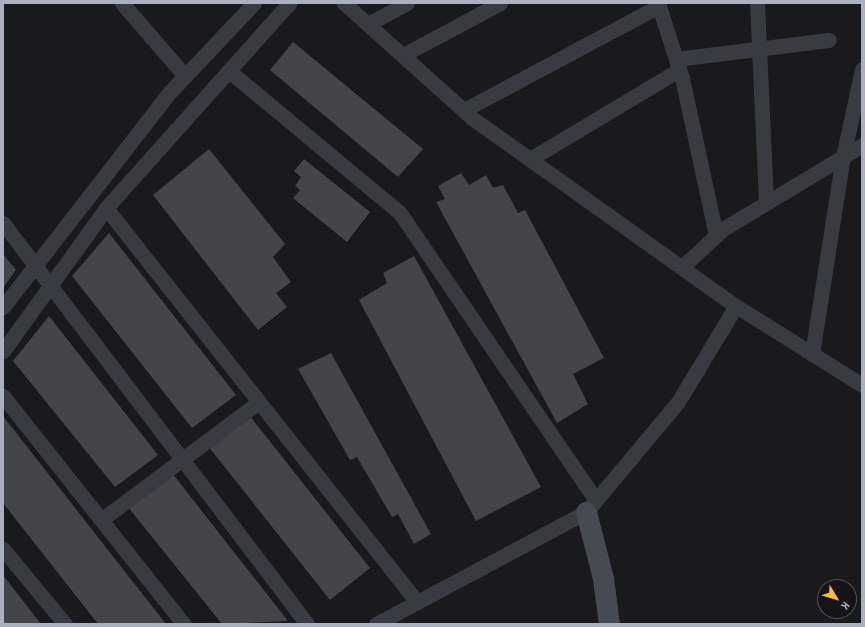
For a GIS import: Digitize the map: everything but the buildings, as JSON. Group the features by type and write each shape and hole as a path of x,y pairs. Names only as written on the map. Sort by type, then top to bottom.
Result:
{"main road":[{"path":"591,506 609,624"}],"street":[{"path":"3,307 185,76 254,3"},
{"path":"3,351 106,208 289,3"},
{"path":"344,3 464,110 530,159 736,306 862,385"},
{"path":"368,24 408,3"},
{"path":"402,55 500,3"},
{"path":"757,3 766,203"},
{"path":"464,110 658,4 678,64 716,235"},
{"path":"128,5 185,76"},
{"path":"530,159 678,64 760,46 829,40"},
{"path":"812,354 843,157 862,69"},
{"path":"229,71 400,213 591,506"},
{"path":"682,267 716,235 862,145"},
{"path":"106,208 417,602"},
{"path":"3,223 35,265 49,287 307,624"},
{"path":"376,624 591,506 678,402 736,306"},
{"path":"3,396 184,624"},
{"path":"101,520 259,402"},
{"path":"3,549 66,624"}]}
